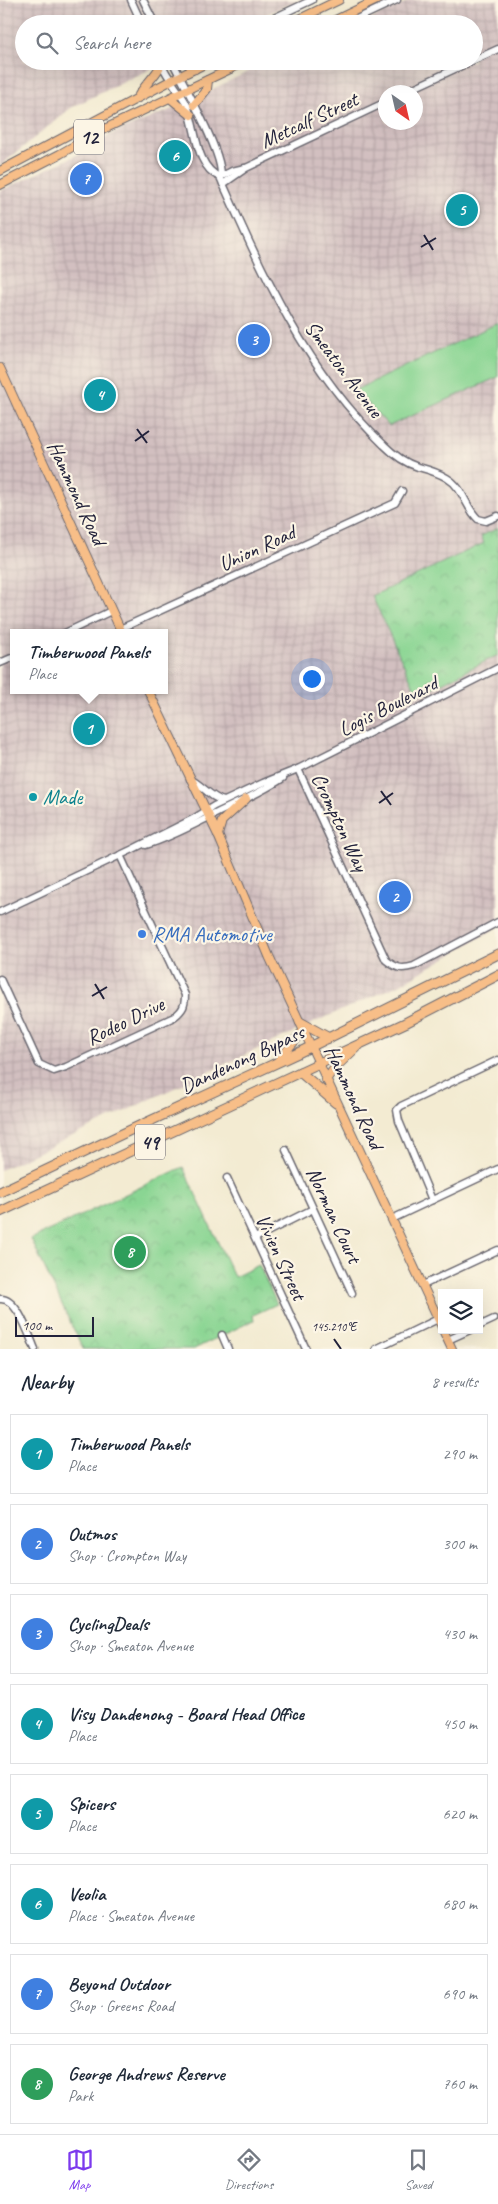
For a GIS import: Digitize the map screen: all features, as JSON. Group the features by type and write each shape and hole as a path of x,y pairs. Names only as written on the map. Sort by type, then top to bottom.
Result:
{"highway":[{"name":"Dandenong Bypass","path":"0,1192 146,1122 276,1064 498,954"},
{"name":"Dandenong Bypass","path":"0,1212 364,1042 498,975"},
{"path":"302,1026 329,1038"},
{"path":"300,1072 336,1103"}],"main road":[{"path":"308,15 339,0"},
{"path":"346,15 377,0"},
{"path":"138,98 142,90 153,79 157,70"},
{"name":"12","path":"0,171 193,70"},
{"name":"12","path":"0,185 98,132 208,80 222,70"},
{"path":"194,105 207,89 208,80"},
{"path":"170,98 191,115"},
{"name":"Hammond Road","path":"0,368 120,629"},
{"name":"Hammond Road","path":"150,694 218,835 269,956 438,1318"},
{"path":"218,835 222,821 246,798"},
{"path":"276,1064 302,1026"},
{"path":"326,1080 338,1064 364,1042"},
{"name":"Hammond Road","path":"445,1334 452,1349"}],"street":[{"path":"131,0 138,15"},
{"path":"143,0 150,15"},
{"path":"280,15 312,0"},
{"path":"365,15 397,0"},
{"path":"483,56 498,49"},
{"path":"164,70 170,81 183,92"},
{"path":"176,70 183,92"},
{"path":"421,85 454,70"},
{"name":"Smeaton Avenue","path":"183,92 194,105 218,157 222,170 221,180"},
{"name":"Smeaton Avenue","path":"183,92 191,115 195,139 201,153 213,173 221,180 272,292 288,321 327,380 348,407 395,456 407,463 432,470 448,478 463,492 478,520 486,521 498,516"},
{"name":"Metcalf Street","path":"221,180 232,171 246,168 378,106"},
{"name":"Union Road","path":"125,629 395,503 402,491"},
{"path":"74,629 112,611"},
{"name":"Logis Boulevard","path":"207,814 267,789 295,771 498,668"},
{"name":"Logis Boulevard","path":"207,814 224,801 295,771"},
{"name":"Crompton Way","path":"295,771 386,960 394,967 404,969 414,966 498,922"},
{"path":"190,779 216,798 224,801"},
{"path":"0,912 207,814"},
{"name":"Rodeo Drive","path":"0,979 40,1064 54,1071 66,1068 174,1017 182,1011 185,1006 185,995 120,855"},
{"path":"432,1200 399,1121 397,1110 401,1106 498,1060"},
{"name":"Norman Court","path":"286,1150 352,1293"},
{"path":"392,1219 498,1169"},
{"name":"Vivien Street","path":"227,1178 306,1349"},
{"path":"255,1238 313,1209"},
{"path":"423,1286 498,1250"},
{"path":"0,1299 6,1299 14,1305 35,1349"},
{"path":"483,1324 494,1319"},
{"path":"376,1349 438,1326"},
{"path":"448,1340 461,1334"},
{"path":"222,1336 228,1349"}],"shaded area":[{"path":"0,0 297,0 265,15 15,15 15,70 148,70 72,107 0,166"},
{"path":"411,0 498,0 498,927 399,985 317,1021 0,1170 0,191 96,146 111,134 170,110 252,70 483,70 483,15 380,15"}],"green space":[{"path":"498,323 498,377 389,426 355,390"},
{"path":"498,528 498,655 422,693 419,688 415,689 372,596 484,543 481,536"},
{"path":"183,1167 234,1277 259,1265 277,1304 253,1315 254,1320 194,1349 83,1349 31,1239"}],"place":[{"name":"Veolia","path":"175,156"},
{"name":"Beyond Outdoor","path":"86,179"},
{"name":"Spicers","path":"462,210"},
{"name":"CyclingDeals","path":"254,340"},
{"name":"Visy Dandenong - Board Head Office","path":"100,395"},
{"name":"Timberwood Panels","path":"89,729"},
{"name":"Made","path":"33,797"},
{"name":"Outmos","path":"395,897"},
{"name":"RMA Automotive","path":"142,934"},
{"name":"George Andrews Reserve","path":"130,1252"}]}
